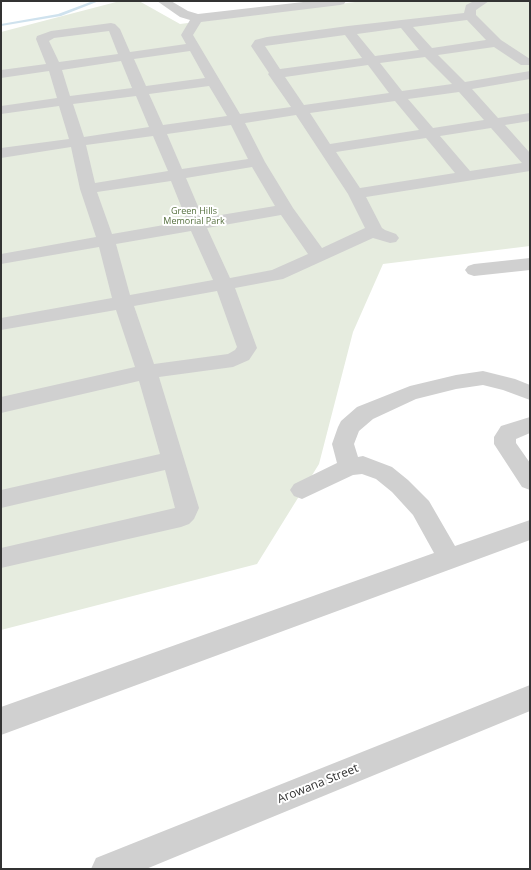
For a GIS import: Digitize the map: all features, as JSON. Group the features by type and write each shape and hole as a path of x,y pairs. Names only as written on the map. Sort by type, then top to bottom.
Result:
{"street":[{"path":"163,1 184,14 197,18 208,18 340,1"},
{"path":"483,1 470,8 470,16 496,43 529,67"},
{"path":"390,238 379,234 375,230 356,194 275,74 258,46 260,43 348,30 470,16"},
{"path":"197,18 187,35 236,120 257,162 285,209 318,255"},
{"path":"403,23 530,162"},
{"path":"1,404 147,372 233,360 242,355 247,348 224,284 197,226 177,175 114,29 105,27 51,35 42,39 54,66 65,100 78,142 88,189 106,241 123,303 147,372 172,460 188,508 181,516 1,558"},
{"path":"348,30 398,96 466,176"},
{"path":"275,74 496,43"},
{"path":"1,74 194,47"},
{"path":"1,153 462,86 529,67"},
{"path":"1,110 65,100 213,81"},
{"path":"326,149 530,117"},
{"path":"88,189 257,162"},
{"path":"356,194 530,166"},
{"path":"1,260 285,209"},
{"path":"1,324 276,275 375,230"},
{"path":"474,270 530,264"},
{"path":"349,467 343,444 349,427 365,412 410,393 456,382 483,378 508,384 530,393"},
{"path":"530,425 509,432 505,437 505,444 530,481"},
{"path":"1,499 172,460"},
{"path":"302,490 349,467 363,465 384,473 400,486 421,508 449,558"},
{"path":"1,721 530,530"},
{"name":"Arowana Street","path":"107,869 530,698"}],"green space":[{"name":"Green Hills Memorial Park","path":"120,1 139,1 180,24 363,1 530,1 530,246 383,264 353,332 319,464 257,564 1,630 1,32"}],"waterway":[{"path":"1,25 59,15 97,1"}]}
